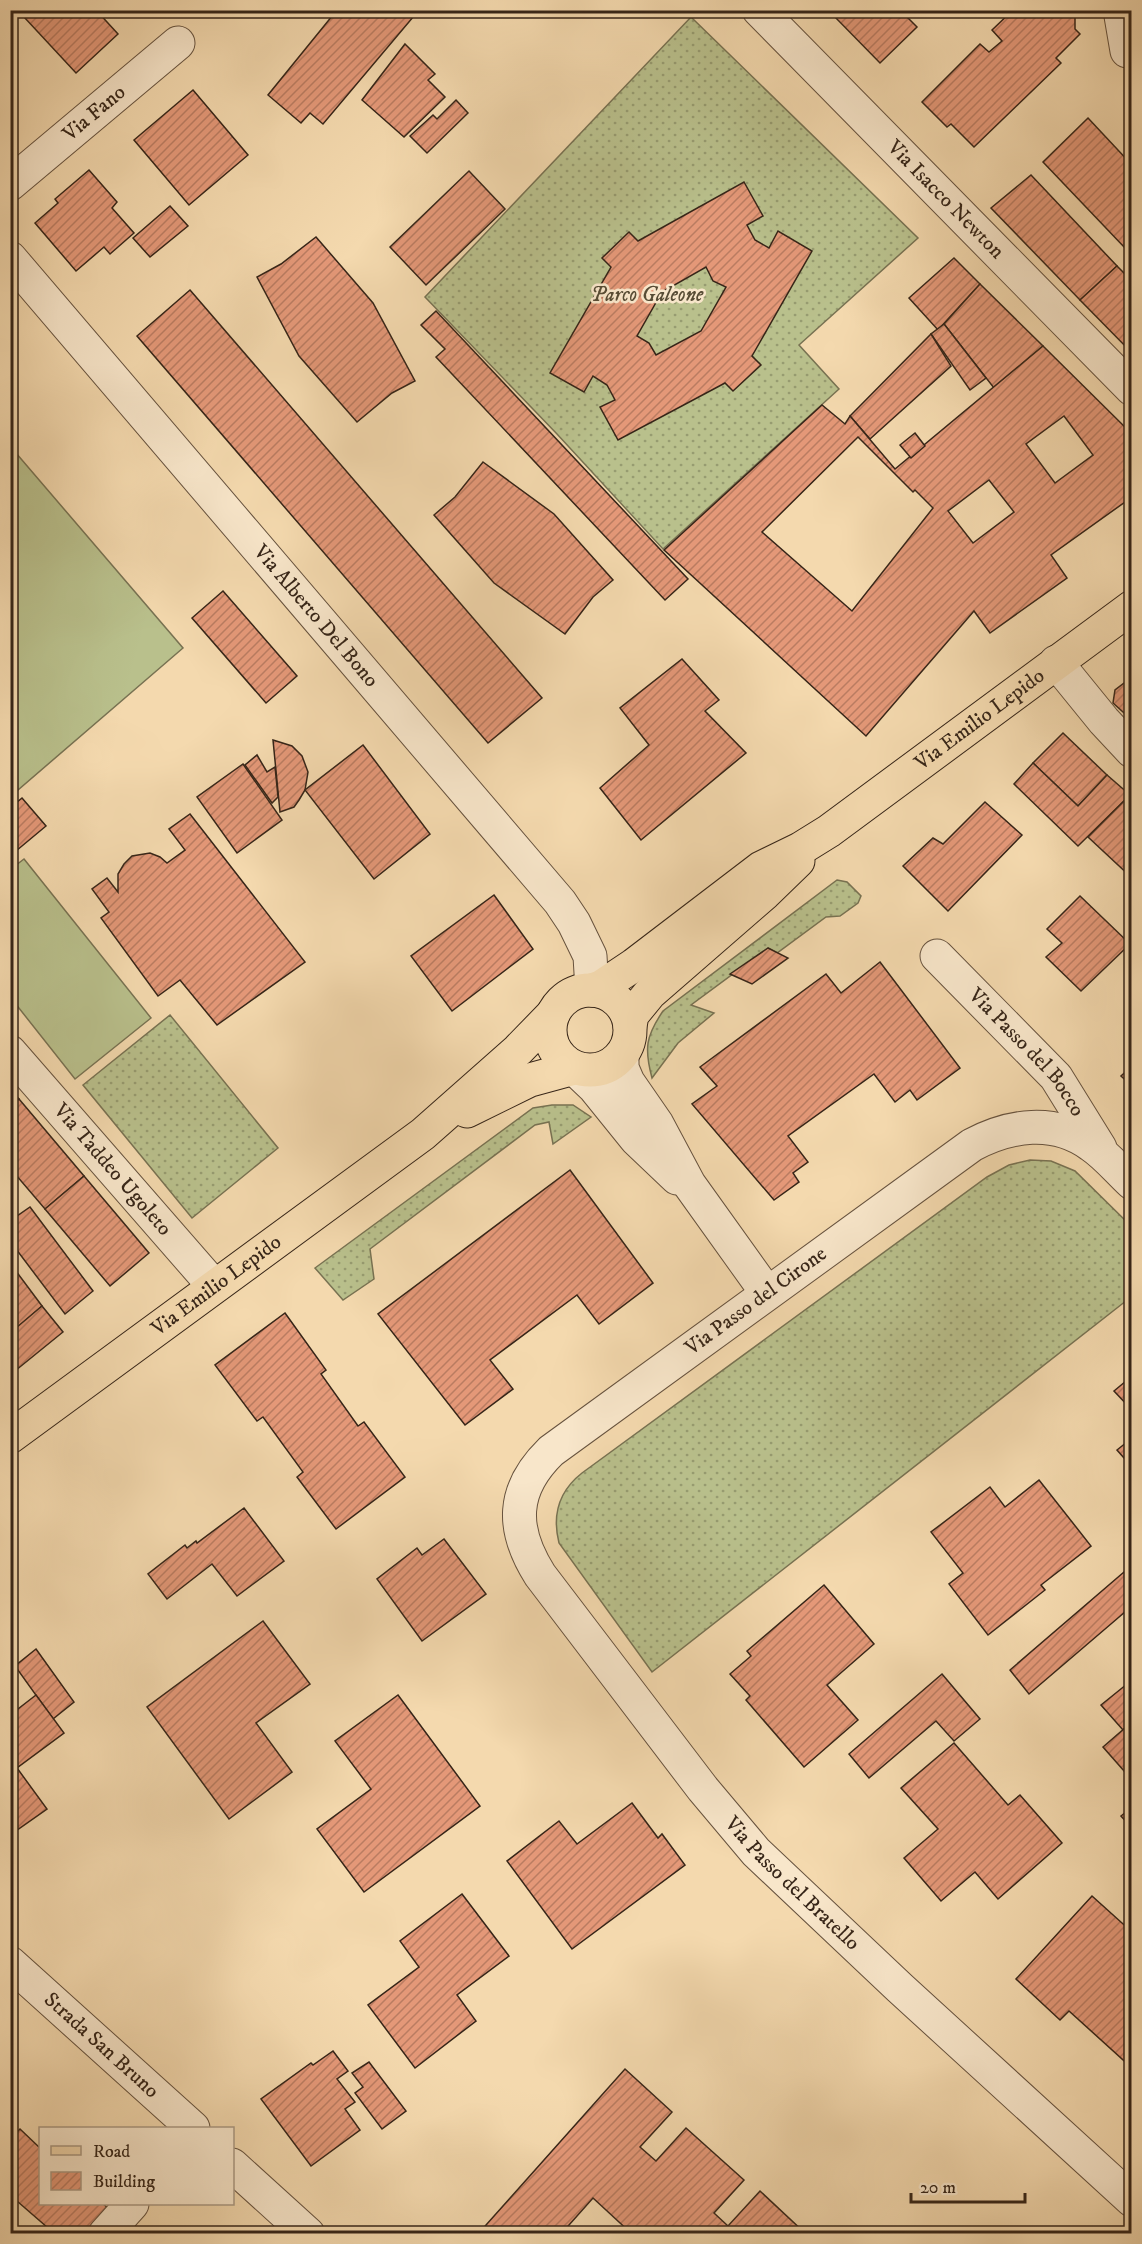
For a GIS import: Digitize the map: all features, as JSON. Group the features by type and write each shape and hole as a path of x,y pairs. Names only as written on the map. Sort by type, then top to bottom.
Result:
{"main road":[{"name":"Via Emilio Lepido","path":"423,1134 530,1080 574,1068 588,1071 610,1066 626,1040 632,1014 650,993 774,886 811,846 1131,607"},
{"name":"Via Emilio Lepido","path":"10,1437 423,1134 518,1050 568,996 601,987 634,965 761,868 800,849 829,831"},
{"path":"592,990 613,997 622,1005 627,1014 626,1040"},
{"path":"553,1014 550,1039 555,1051 563,1061 574,1068"}],"street":[{"name":"Via Isacco Newton","path":"759,10 1131,389"},
{"path":"1120,10 1127,51"},
{"name":"Via Fano","path":"10,184 178,43"},
{"name":"Via Alberto Del Bono","path":"10,258 555,896 574,923 590,956 592,990"},
{"path":"1056,662 1131,751"},
{"name":"Via Passo del Bocco","path":"937,956 1056,1077 1106,1157"},
{"path":"626,1040 622,1068 628,1082 657,1124 704,1207 766,1293"},
{"name":"Via Taddeo Ugoleto","path":"10,1052 214,1286"},
{"path":"574,1068 594,1087 636,1139 686,1186 704,1207"},
{"name":"Via Passo del Bocco","path":"1030,1127 1051,1128 1072,1134 1106,1157 1131,1183"},
{"name":"Via Passo del Cirone","path":"519,1515 525,1485 532,1472 551,1451 964,1149 1000,1132 1030,1127"},
{"name":"Via Passo del Bratello","path":"519,1515 524,1546 540,1575 729,1822 770,1866 1131,2200"},
{"name":"Strada San Bruno","path":"10,1963 192,2127"},
{"path":"234,2167 308,2234"},
{"path":"105,2234 131,2205"}],"green space":[{"name":"Parco Galeone","path":"691,17 918,238 799,345 839,389 663,549 557,434 425,297"},
{"path":"10,446 183,648 11,796 10,796"},
{"path":"24,859 151,1018 75,1079 11,998 11,869"},
{"path":"837,880 847,882 861,896 858,903 840,916 826,917 777,953 768,948 691,1005 714,1013 678,1043 652,1078 648,1043 653,1028 663,1011"},
{"path":"170,1015 278,1148 192,1218 83,1085"},
{"path":"573,1105 591,1117 553,1144 549,1122 535,1125 370,1249 374,1279 343,1300 315,1268 533,1108"},
{"path":"1030,1160 1051,1161 1075,1171 1131,1226 1131,1297 652,1672 559,1543 557,1513 568,1488 582,1473 987,1177 1009,1165"}],"building":[{"path":"30,10 96,10 118,34 76,73 24,17"},
{"path":"337,10 419,10 323,124 310,113 301,123 268,95"},
{"path":"835,10 900,10 917,27 880,63 832,14"},
{"path":"1013,10 1075,10 1075,29 1080,34 1056,58 1061,63 974,147 951,124 947,127 922,102 980,44 989,52 1002,41 992,30"},
{"path":"405,44 435,74 428,80 445,97 404,137 362,100"},
{"path":"193,90 248,155 189,205 134,140"},
{"path":"456,100 468,113 427,153 410,136 433,115 437,119"},
{"path":"1088,118 1132,165 1132,242 1125,248 1043,162"},
{"path":"89,170 117,202 112,208 134,233 110,254 104,247 76,271 35,223 58,203 55,199"},
{"path":"469,171 505,209 426,285 390,247"},
{"path":"1031,175 1117,266 1080,300 991,208"},
{"path":"744,182 763,216 747,225 755,240 769,248 778,231 812,251 752,356 761,365 733,391 725,383 618,440 600,407 615,400 607,385 593,376 584,392 550,373 611,267 602,258 629,232 638,241","holes":["706,267 713,281 726,287 701,331 656,355 649,343 637,336 662,292"]},
{"path":"170,206 188,226 150,257 133,238"},
{"path":"316,237 373,303 415,381 392,393 357,422 299,356 257,277 281,264"},
{"path":"954,258 980,284 938,330 909,298"},
{"path":"1117,266 1132,281 1132,353 1080,300"},
{"path":"980,284 1043,346 994,388 944,324"},
{"path":"190,290 542,698 488,743 137,336"},
{"path":"436,311 688,579 665,600 436,357 445,349 421,325"},
{"path":"944,324 986,378 970,390 931,334"},
{"path":"931,334 951,366 870,439 850,416"},
{"path":"1043,346 1132,434 1132,497 1051,555 1067,578 990,633 974,611 866,736 664,550 822,405 845,424 850,416 895,469","holes":["1064,416 1093,455 1055,483 1026,444","858,437 913,492 915,490 933,508 852,611 762,532","989,480 1014,512 973,543 948,511"]},
{"path":"915,433 925,446 911,458 900,445"},
{"path":"483,462 554,514 613,580 593,597 565,634 494,583 434,515 455,497"},
{"path":"223,591 297,676 266,703 192,618"},
{"path":"682,659 719,700 705,711 746,753 641,840 600,788 649,745 620,708"},
{"path":"1132,677 1132,720 1113,703 1115,690"},
{"path":"1063,733 1107,775 1078,806 1033,763"},
{"path":"273,740 292,746 302,756 308,772 305,790 299,800 294,807 280,812"},
{"path":"363,745 430,834 374,879 305,790"},
{"path":"257,755 267,772 275,767 278,797 272,803 245,765"},
{"path":"1033,763 1078,806 1107,775 1130,795 1078,846 1014,784"},
{"path":"243,764 282,820 237,853 197,797"},
{"path":"1130,795 1132,797 1132,878 1088,837"},
{"path":"22,798 46,826 10,856 10,808"},
{"path":"985,802 1022,835 948,911 903,866 933,838 943,844"},
{"path":"190,814 305,962 217,1025 180,980 158,996 101,918 109,912 92,889 107,878 118,892 118,874 132,856 150,853 167,863 185,850 169,829"},
{"path":"494,895 533,949 452,1011 411,956"},
{"path":"1080,896 1130,944 1081,991 1046,957 1062,943 1047,929"},
{"path":"768,948 788,958 752,984 730,974"},
{"path":"880,962 960,1068 917,1100 910,1090 895,1102 874,1074 788,1136 808,1162 793,1173 799,1182 774,1200 692,1104 717,1086 700,1067 826,974 841,993"},
{"path":"1132,1066 1132,1086 1121,1076"},
{"path":"10,1089 19,1099 10,1107"},
{"path":"19,1099 84,1176 45,1209 10,1168 10,1107"},
{"path":"570,1170 653,1283 599,1324 577,1295 490,1360 513,1389 465,1425 378,1314"},
{"path":"84,1176 149,1253 110,1286 45,1209"},
{"path":"30,1207 93,1291 65,1314 10,1241 10,1221"},
{"path":"10,1263 42,1306 11,1333 10,1332"},
{"path":"42,1306 63,1332 10,1375 10,1333"},
{"path":"285,1313 326,1370 321,1374 358,1426 364,1422 405,1477 336,1529 297,1477 303,1472 263,1417 257,1421 215,1365"},
{"path":"1132,1376 1132,1410 1114,1391"},
{"path":"1132,1438 1132,1467 1117,1450"},
{"path":"1039,1480 1091,1546 1041,1585 1045,1590 988,1635 949,1584 963,1573 931,1532 990,1487 1005,1507"},
{"path":"244,1508 284,1561 237,1596 212,1564 167,1599 148,1574 185,1545 187,1548 196,1541 197,1543"},
{"path":"444,1539 486,1594 422,1641 377,1579 417,1548 422,1555"},
{"path":"1124,1572 1132,1582 1132,1606 1029,1694 1010,1670"},
{"path":"824,1585 874,1644 827,1685 858,1720 804,1767 746,1700 750,1696 730,1674 751,1656 747,1651"},
{"path":"263,1621 310,1684 256,1723 292,1772 229,1819 147,1707"},
{"path":"36,1649 74,1702 53,1719 15,1666"},
{"path":"942,1674 980,1719 954,1741 936,1721 869,1778 849,1754"},
{"path":"1132,1680 1132,1722 1123,1730 1101,1705"},
{"path":"36,1695 64,1733 17,1768 47,1809 10,1835 10,1707 14,1712"},
{"path":"398,1695 480,1806 364,1892 317,1829 371,1789 335,1741"},
{"path":"1132,1722 1132,1780 1103,1747"},
{"path":"954,1743 1008,1805 1020,1795 1062,1843 998,1899 975,1872 941,1901 904,1858 938,1829 901,1788"},
{"path":"632,1803 658,1838 662,1834 685,1865 572,1949 507,1861 559,1821 577,1844"},
{"path":"1132,1807 1132,1828 1121,1816"},
{"path":"462,1894 509,1956 457,1995 476,2021 415,2068 368,2005 419,1967 400,1941"},
{"path":"1092,1896 1132,1932 1132,2068 1069,2011 1060,2020 1016,1979"},
{"path":"333,2051 348,2071 337,2079 355,2102 345,2109 360,2130 311,2166 261,2099 311,2063 313,2065"},
{"path":"369,2062 406,2111 382,2129 355,2093 363,2087 352,2073"},
{"path":"625,2069 672,2112 640,2147 656,2161 686,2128 744,2180 714,2213 728,2226 760,2191 806,2234 703,2234 698,2230 695,2234 632,2234 593,2198 561,2234 478,2234"},
{"path":"20,2129 39,2147 39,2205 104,2205 107,2207 84,2234 55,2234 10,2195 10,2139"}]}
